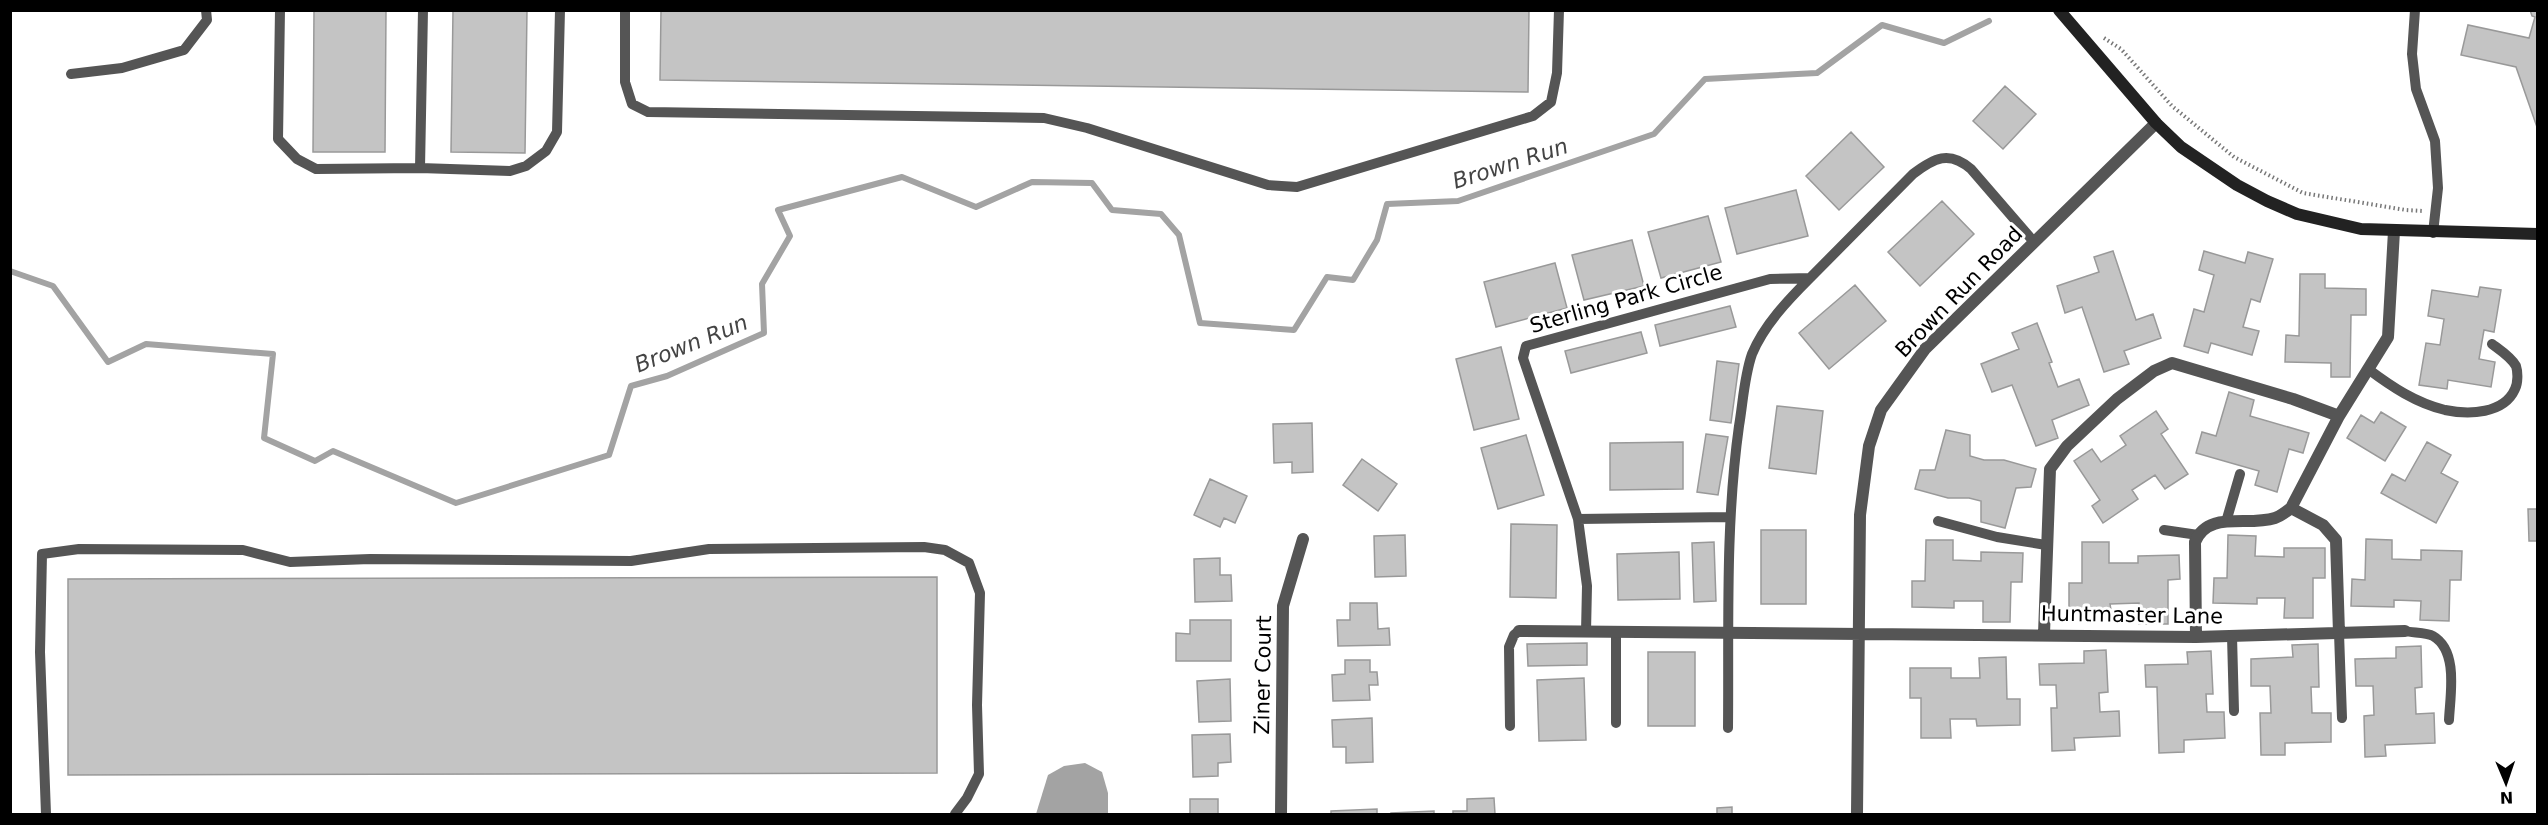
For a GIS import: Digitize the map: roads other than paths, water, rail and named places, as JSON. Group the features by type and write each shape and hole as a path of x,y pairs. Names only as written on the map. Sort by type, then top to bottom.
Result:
{"street":[{"path":"2059,10 2156,123 2181,147 2208,167 2267,201 2297,214 2361,229 2433,233 2538,234"},
{"name":"Brown Run Road","path":"1857,814 1860,515 1869,446 1881,410 1925,349 2156,123"},
{"path":"2196,637 2195,542 2198,535 2208,525 2276,518 2291,508 2338,416 2388,337 2394,231"},
{"path":"2044,634 2050,469 2067,446 2117,399 2154,371 2172,363 2293,399 2338,416"},
{"path":"2291,508 2323,525 2336,540 2338,633"},
{"name":"Ziner Court","path":"1281,814 1283,606 1303,539"},
{"name":"Huntmaster Lane","path":"1859,632 2196,637 2405,631"},
{"path":"1519,632 1859,632"}],"lane":[{"path":"71,74 122,69 184,50 207,20 206,10"},
{"path":"280,10 278,139 297,159 316,169 420,168 510,171 526,166 546,151 557,132 560,10"},
{"path":"420,168 423,10"},
{"path":"625,10 625,82 632,104 648,112 1044,118 1087,128 1268,185 1297,186 1533,116 1551,102 1557,73 1559,10"},
{"path":"2415,10 2412,54 2416,89 2435,141 2438,188 2433,233"},
{"path":"1728,728 1729,517 1746,381 1752,355 1766,329 1810,278 1913,174 1930,161 1942,158 1962,161 2034,242"},
{"name":"Sterling Park Circle","path":"1586,632 1587,586 1578,519 1522,358 1526,346 1770,279 1810,278"},
{"path":"2368,369 2401,393 2446,410 2480,412 2500,406 2512,396 2517,384 2516,367 2492,344"},
{"path":"2226,522 2241,474"},
{"path":"1578,519 1729,517"},
{"path":"1938,521 1997,537 2046,545"},
{"path":"2164,530 2198,535"},
{"path":"46,814 40,652 42,554 79,549 243,550 290,562 370,559 631,561 709,549 913,547 945,550 969,563 980,593 977,705 979,774 967,798 955,814"},
{"path":"2405,631 2432,636 2446,651 2450,666 2449,720"},
{"path":"1510,726 1509,647 1514,635 1519,632"},
{"path":"1616,632 1616,723"},
{"path":"2338,633 2342,718"},
{"path":"2232,636 2234,711"}],"waterway":[{"name":"Brown Run","path":"10,271 53,286 108,362 146,344 273,354 264,438 315,461 333,451 456,503 609,455 631,386 667,376 764,333 762,284 790,236 778,210 902,177 976,207 1032,182 1092,183 1112,210 1161,214 1179,235 1200,323 1294,330 1327,277 1353,280 1377,240 1387,204 1458,201 1654,134 1705,79 1817,73 1882,25 1944,43 1989,21"}]}
